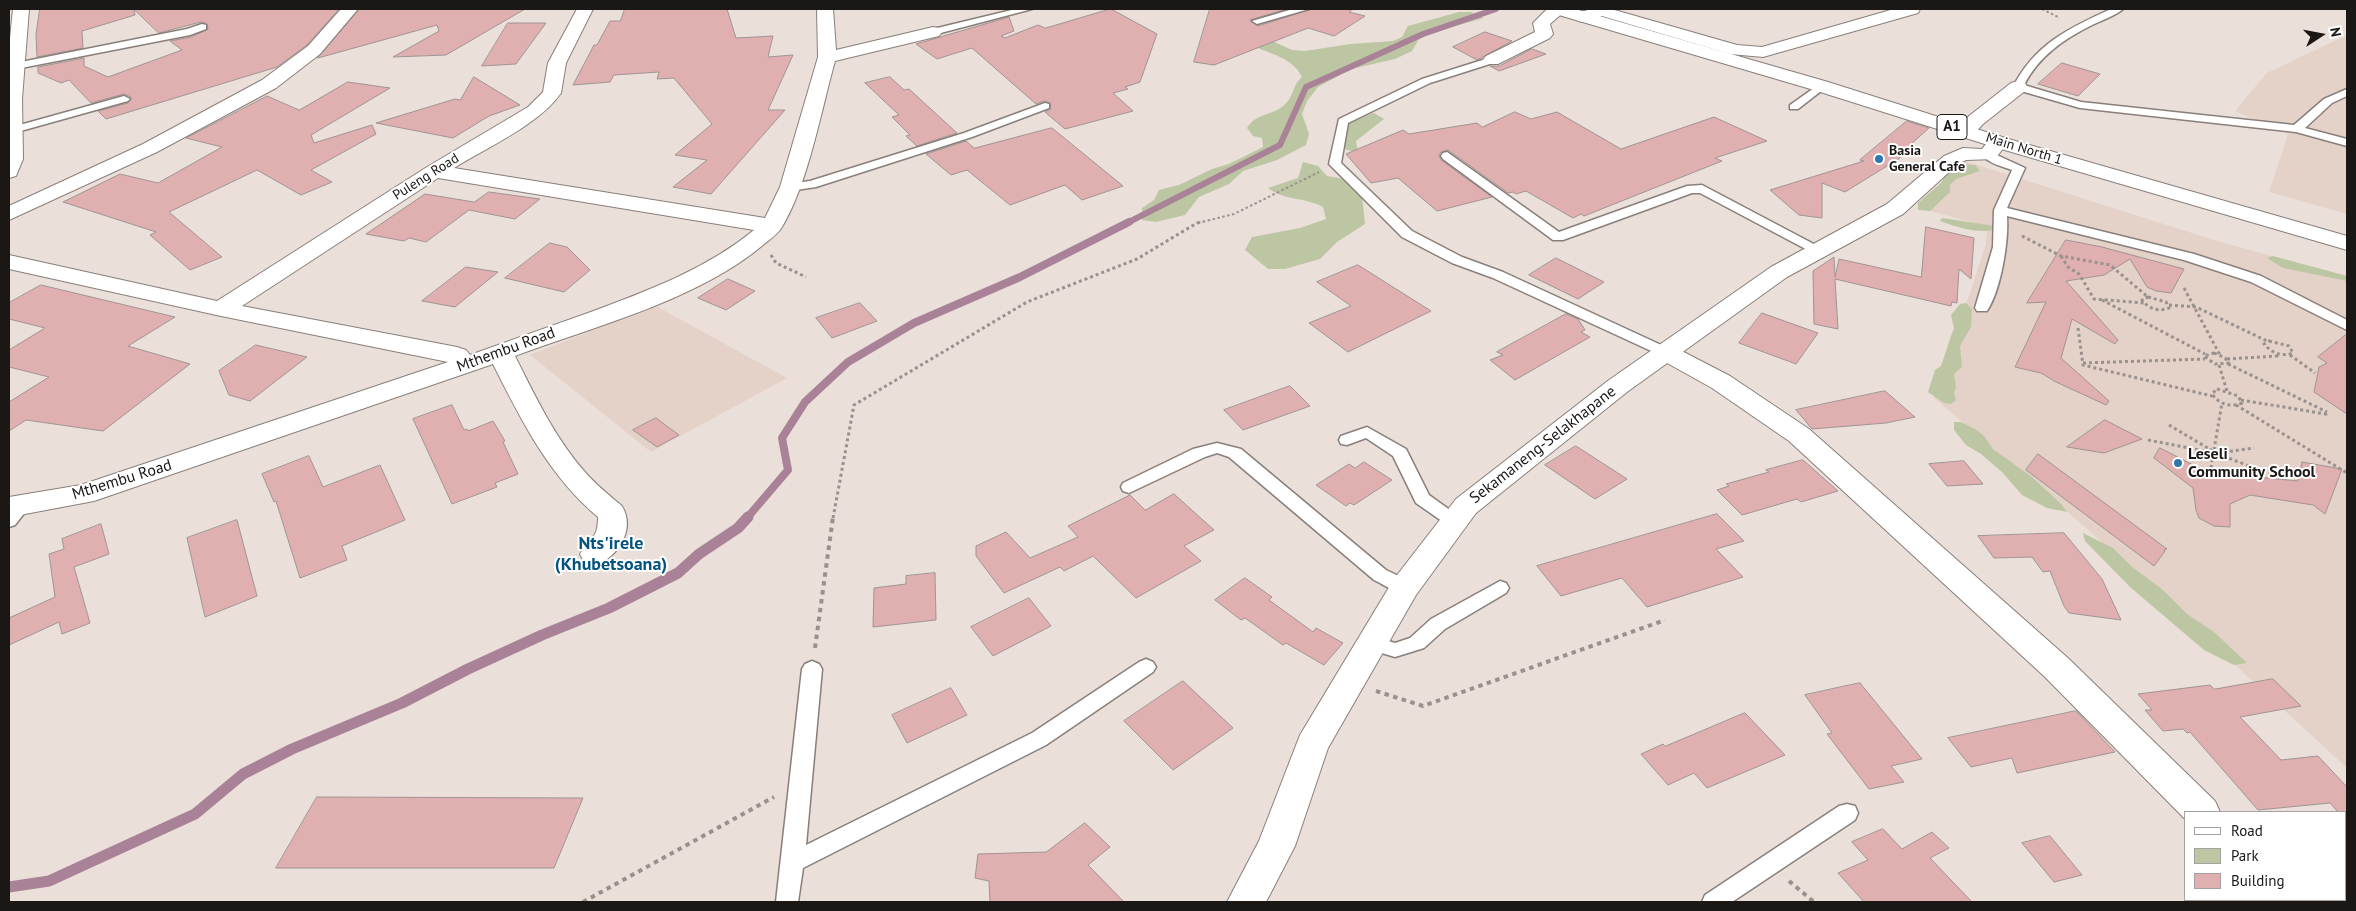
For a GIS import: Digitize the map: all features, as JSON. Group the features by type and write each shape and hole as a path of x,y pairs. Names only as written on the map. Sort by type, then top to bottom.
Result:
{"street":[{"path":"9,214 150,148 269,84 314,50 350,9"},
{"name":"Puleng Road","path":"221,309 434,172 535,111 552,93 557,63 585,9"},
{"name":"Mthembu Road","path":"13,512 93,491 463,366 654,297 712,270 742,252 765,232 790,187 827,57 825,9"},
{"path":"1492,60 1544,34 1540,23 1558,9"},
{"name":"Main North 1","path":"1558,9 1597,12 1821,86 1966,131 1993,148 2347,243"},
{"path":"1597,12 1736,50 1763,52 1837,29 1912,9"},
{"path":"9,172 13,159 11,99 16,66 18,12"},
{"path":"827,57 872,48 933,32"},
{"path":"1966,131 1976,120 2018,87"},
{"name":"Sekamaneng-Selakhapane","path":"1246,902 1276,846 1312,745 1405,587 1466,506 1618,386 1779,272 1895,209 1952,160 1963,154 1993,148"},
{"path":"434,172 765,232"},
{"path":"9,262 221,309 457,355 463,366"},
{"path":"500,352 527,405 563,463 588,494 612,512 614,528 603,549 595,554"},
{"path":"1667,353 1721,382 1799,435 2057,668 2201,811"}],"lane":[{"path":"933,32 1027,9"},
{"path":"1257,22 1304,9"},
{"path":"2118,9 2078,28 2039,54 2018,87 2080,105 2297,129 2347,143"},
{"path":"16,66 190,32 202,27"},
{"path":"1492,60 1426,81 1342,121 1335,164 1407,234 1457,260 1498,275 1667,353"},
{"path":"1794,107 1821,86"},
{"path":"2297,129 2328,101 2347,92"},
{"path":"13,130 124,99"},
{"path":"790,187 812,184 968,135 1045,106"},
{"path":"1982,308 1995,270 2001,226 2000,210 2019,168 1995,160 1993,148"},
{"path":"1447,156 1558,237 1691,189 1702,189 1820,251"},
{"path":"2000,210 2189,257 2256,278 2347,326"},
{"path":"1347,440 1367,432 1400,452 1422,499 1455,522"},
{"path":"1129,487 1199,453 1217,448 1235,453 1380,575 1405,587"},
{"path":"1372,643 1395,650 1417,643 1438,624 1500,588"},
{"path":"794,862 1039,739 1146,667"},
{"path":"787,902 794,862 812,669"},
{"path":"1713,902 1847,813"}],"path":[{"path":"812,669 830,536 854,405 1027,302 1137,259 1197,222 1234,214 1335,164"},
{"path":"2001,226 2061,256 2110,265 2148,297 2160,299 2169,305 2196,307 2267,341 2276,341 2289,346 2293,353 2290,355"},
{"path":"765,232 767,244 776,263 806,277"},
{"path":"2061,256 2068,267 2079,274 2094,299 2144,303 2161,310 2170,308 2169,305"},
{"path":"2184,288 2196,307 2220,355"},
{"path":"2144,303 2144,298 2148,297"},
{"path":"2102,300 2205,354 2220,355 2226,358 2276,356 2278,354"},
{"path":"2078,328 2083,366 2212,396 2222,403 2236,405 2347,473"},
{"path":"2267,341 2264,344 2266,348 2278,354 2290,355 2315,373"},
{"path":"2205,354 2205,359"},
{"path":"2226,358 2229,361 2228,364"},
{"path":"2083,363 2205,359 2219,365 2228,364 2327,412 2326,414 2241,400 2227,391 2213,391 2212,396"},
{"path":"2219,365 2227,391"},
{"path":"2236,405 2242,403 2241,400"},
{"path":"2211,468 2212,452 2222,403"},
{"path":"2168,425 2212,452"},
{"path":"2148,440 2212,452 2275,476"},
{"path":"2218,454 2254,448"},
{"path":"1350,680 1388,696 1423,706 1665,620"},
{"path":"583,902 801,783"},
{"path":"1770,864 1814,902"}],"shaded area":[{"path":"2347,35 2347,214 2269,192 2288,134 2235,111 2267,73"},
{"name":"Leseli Community School","path":"1965,161 2214,240 2347,277 2347,768 2085,527 1933,397 1950,337 1969,296 1986,244 1987,227 1924,209"},
{"path":"656,306 787,378 651,452 530,355"}],"green space":[{"path":"1459,12 1471,12 1484,18 1434,32 1419,39 1412,51 1395,59 1351,69 1318,87 1307,101 1302,114 1309,134 1306,145 1277,160 1243,171 1229,184 1199,197 1185,215 1156,222 1142,220 1142,208 1154,200 1159,190 1179,185 1263,147 1262,138 1253,136 1247,128 1259,117 1287,103 1296,84 1302,77 1293,65 1287,61 1253,46 1270,40 1292,50 1305,51 1350,44 1393,41 1402,37 1408,26"},
{"path":"1374,113 1384,119 1356,141 1358,152 1347,150 1333,140 1346,124"},
{"path":"1303,162 1318,166 1327,176 1349,180 1362,196 1365,224 1337,242 1320,259 1285,269 1268,269 1245,250 1252,237 1300,228 1326,219 1323,207 1281,195 1268,188 1298,178"},
{"path":"1958,164 1975,165 1980,171 1956,179 1950,185 1950,192 1930,211 1918,210 1918,203 1942,182 1944,176"},
{"path":"1942,218 1995,226 1995,230 1967,229 1940,221"},
{"path":"2273,256 2347,276 2347,281 2283,268 2267,258"},
{"path":"1966,303 1972,309 1971,327 1960,346 1962,367 1954,374 1956,400 1951,404 1944,403 1928,392 1935,370 1941,366 1954,328 1951,315 1960,304"},
{"path":"1954,422 1961,422 1984,436 1993,449 2032,477 2067,512 2047,508 2022,495 2002,472 1981,454 1966,445 1954,430"},
{"path":"2083,533 2113,548 2132,567 2163,590 2187,614 2214,632 2247,663 2234,665 2204,650 2130,587 2085,541"}],"building":[{"path":"40,9 134,9 135,15 82,31 83,48 37,57 36,35"},
{"path":"134,9 339,9 307,45 277,67 106,119 98,111 128,103 131,97 124,94 91,103 69,80 61,83 38,73 38,67 84,58 84,66 108,77 182,50 170,41 191,37 208,29 207,24 201,22 159,33"},
{"path":"360,9 525,9 446,55 393,57 439,31 437,25 318,58"},
{"path":"625,9 727,9 736,38 773,36 768,57 793,55 768,110 785,110 711,194 673,187 707,160 675,155 712,124 674,78 657,79 659,72 614,75 610,82 573,85 594,45 597,45 610,21 620,21"},
{"path":"1111,9 1157,34 1140,82 1125,87 1128,89 1113,93 1133,111 1065,129 1045,112 1051,109 1050,103 1044,101 1036,104 972,48 937,59 916,44 1009,17 1014,31 1001,36 1005,38 1038,25 1045,28"},
{"path":"1210,9 1287,9 1250,20 1258,26 1311,9 1353,9 1349,12 1365,16 1334,36 1308,28 1214,65 1194,62"},
{"path":"508,23 546,23 516,64 482,66"},
{"path":"1485,32 1512,41 1477,60 1453,47"},
{"path":"1532,49 1546,54 1499,71 1490,66 1499,66"},
{"path":"2062,63 2100,74 2078,96 2038,84"},
{"path":"474,77 520,105 489,116 453,138 376,123 455,99 460,100"},
{"path":"890,77 904,90 909,89 957,133 917,146 906,136 910,135 892,117 899,115 865,83"},
{"path":"348,82 390,88 311,135 314,143 372,125 376,134 311,170 332,182 301,195 257,170 169,212 222,257 190,270 150,235 156,232 63,202 120,174 158,183 222,147 186,138 267,96 299,110"},
{"path":"1515,112 1531,119 1557,112 1621,149 1714,117 1767,141 1715,158 1722,161 1584,216 1581,214 1573,218 1526,191 1516,194 1513,192 1508,193 1448,150 1441,152 1439,155 1441,160 1492,197 1437,211 1398,178 1371,183 1346,154 1403,130 1409,134 1477,123 1482,127"},
{"path":"1907,121 1929,128 1899,155 1900,158 1845,192 1822,183 1822,218 1799,215 1770,190 1864,161 1860,160"},
{"path":"1052,128 1123,186 1082,200 1065,185 1010,205 967,170 951,175 926,154 966,141 974,148"},
{"path":"489,192 540,199 515,219 469,210 426,242 409,238 404,241 366,234 425,194 474,202"},
{"path":"1926,227 1974,238 1971,279 1959,269 1957,303 1952,302 1951,306 1835,279 1838,329 1814,324 1813,271 1834,257 1835,277 1839,259 1921,277"},
{"path":"2066,240 2102,247 2184,269 2171,293 2156,291 2147,287 2130,259 2104,275 2066,281 2118,340 2115,344 2072,319 2061,358 2109,401 2106,405 2041,373 2015,367 2046,302 2027,303"},
{"path":"550,243 567,247 590,270 564,292 505,278"},
{"path":"1556,258 1604,282 1578,299 1529,275"},
{"path":"1358,265 1431,311 1348,352 1309,323 1351,306 1317,282"},
{"path":"466,267 498,272 455,307 422,301"},
{"path":"728,279 755,291 726,310 698,298"},
{"path":"41,285 175,317 128,346 190,364 103,431 26,420 9,431 9,402 49,377 9,367 9,350 45,328 9,319 9,303"},
{"path":"860,303 877,321 832,338 816,318"},
{"path":"1762,313 1818,333 1796,364 1739,343"},
{"path":"1566,314 1578,319 1585,330 1581,332 1590,337 1515,380 1490,360 1503,355 1497,352"},
{"path":"2347,334 2347,414 2314,392 2319,367 2327,363 2318,357"},
{"path":"256,345 307,357 250,401 229,395 219,371"},
{"path":"1290,386 1310,406 1243,430 1224,410"},
{"path":"1885,391 1915,417 1886,423 1812,429 1796,410"},
{"path":"452,405 464,430 467,429 468,431 493,421 505,441 503,442 518,474 495,483 497,487 452,504 413,419"},
{"path":"656,418 679,435 657,447 633,430"},
{"path":"2105,420 2142,439 2104,453 2067,447"},
{"path":"1576,446 1627,479 1595,499 1545,465"},
{"path":"2160,448 2207,472 2298,481 2302,462 2342,469 2325,514 2313,505 2250,495 2230,504 2230,527 2214,526 2199,518 2193,488 2154,458"},
{"path":"2038,454 2167,549 2164,550 2154,566 2026,470"},
{"path":"309,456 323,487 380,465 405,520 342,546 347,560 300,578 276,501 274,502 262,474"},
{"path":"1803,460 1838,491 1801,502 1797,499 1742,515 1717,490 1729,486 1726,484 1769,472 1766,470"},
{"path":"1964,461 1983,484 1947,486 1929,464"},
{"path":"1364,462 1392,480 1354,505 1350,503 1346,506 1316,485 1349,464 1355,468"},
{"path":"1174,494 1214,530 1184,546 1201,561 1136,598 1093,556 1064,571 1060,567 1004,593 976,556 976,546 1006,532 1030,558 1078,537 1068,526 1130,495 1145,510"},
{"path":"1717,514 1744,541 1716,549 1743,577 1647,607 1622,578 1561,596 1537,566"},
{"path":"237,520 257,596 205,617 187,538"},
{"path":"101,524 109,554 74,567 90,623 62,634 59,622 9,645 9,618 55,597 49,554 64,549 62,539"},
{"path":"2064,533 2102,579 2121,620 2069,613 2064,606 2050,571 2043,572 2032,557 1994,558 1978,536"},
{"path":"935,573 936,620 873,627 874,588 906,584 906,576"},
{"path":"1245,578 1272,597 1269,600 1313,632 1316,628 1343,643 1324,665 1286,643 1283,645 1245,618 1241,620 1215,600"},
{"path":"1029,598 1051,626 993,656 971,627"},
{"path":"2273,679 2301,706 2240,717 2281,760 2318,756 2347,787 2347,822 2346,811 2337,811 2330,803 2258,810 2190,732 2187,733 2183,729 2163,731 2145,710 2152,710 2138,694 2210,685 2214,689"},
{"path":"1183,681 1233,728 1173,770 1124,721"},
{"path":"1860,683 1922,759 1891,766 1904,782 1869,789 1827,734 1832,733 1805,695"},
{"path":"951,688 967,715 907,743 892,715"},
{"path":"2076,711 2115,752 2017,773 2012,758 1971,767 1948,738"},
{"path":"1745,713 1785,755 1707,788 1694,773 1668,785 1641,754 1663,744 1665,746"},
{"path":"317,797 583,798 554,868 276,868"},
{"path":"1085,823 1110,847 1088,865 1124,902 990,902 989,881 975,878 978,854 1046,852"},
{"path":"1883,829 1902,849 1932,832 1949,848 1930,858 1972,902 1864,902 1838,873 1868,860 1852,842"},
{"path":"2050,836 2082,875 2054,882 2022,843"}],"waterway":[{"path":"1127,223 1280,145 1306,87 1423,34 1496,9"},
{"path":"747,518 788,470 782,438 805,402 848,362 914,323 1020,277 1129,222"},
{"path":"9,887 49,881 195,814 243,774 292,749 402,703 468,669 542,635 609,608 678,573 699,554 738,528 748,517"}],"place":[{"name":"Basia General Cafe","path":"1879,159"},
{"name":"Leseli Community School","path":"2178,463"}],"district":[{"name":"Nts'irele (Khubetsoana)","path":"611,554"}]}
